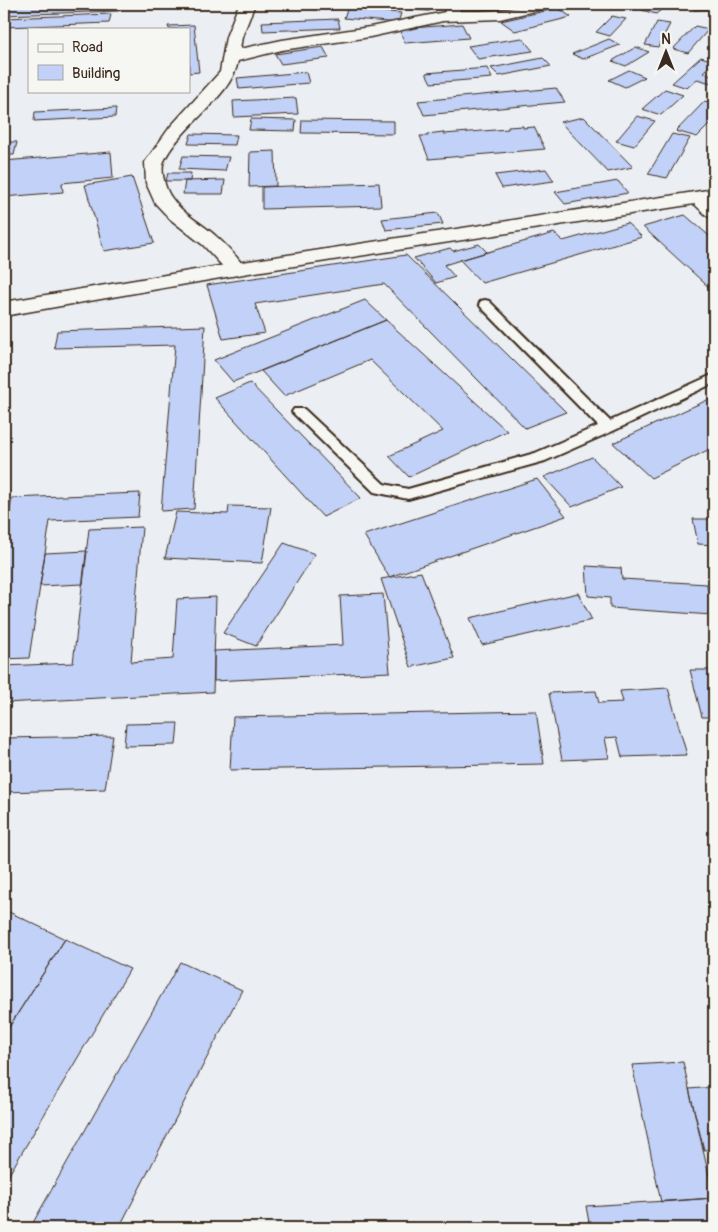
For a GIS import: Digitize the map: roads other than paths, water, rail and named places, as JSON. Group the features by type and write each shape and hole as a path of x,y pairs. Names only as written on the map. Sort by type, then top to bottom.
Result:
{"street":[{"path":"236,269 210,241 177,215 162,199 155,182 154,162 176,131 228,72 234,37 247,4"},
{"path":"230,58 254,49 370,32 452,9 488,17 520,12 546,4"},
{"path":"4,309 236,269 709,202"}],"lane":[{"path":"485,304 608,428"},
{"path":"300,412 379,488 408,494 540,457 608,428 714,378"}]}
